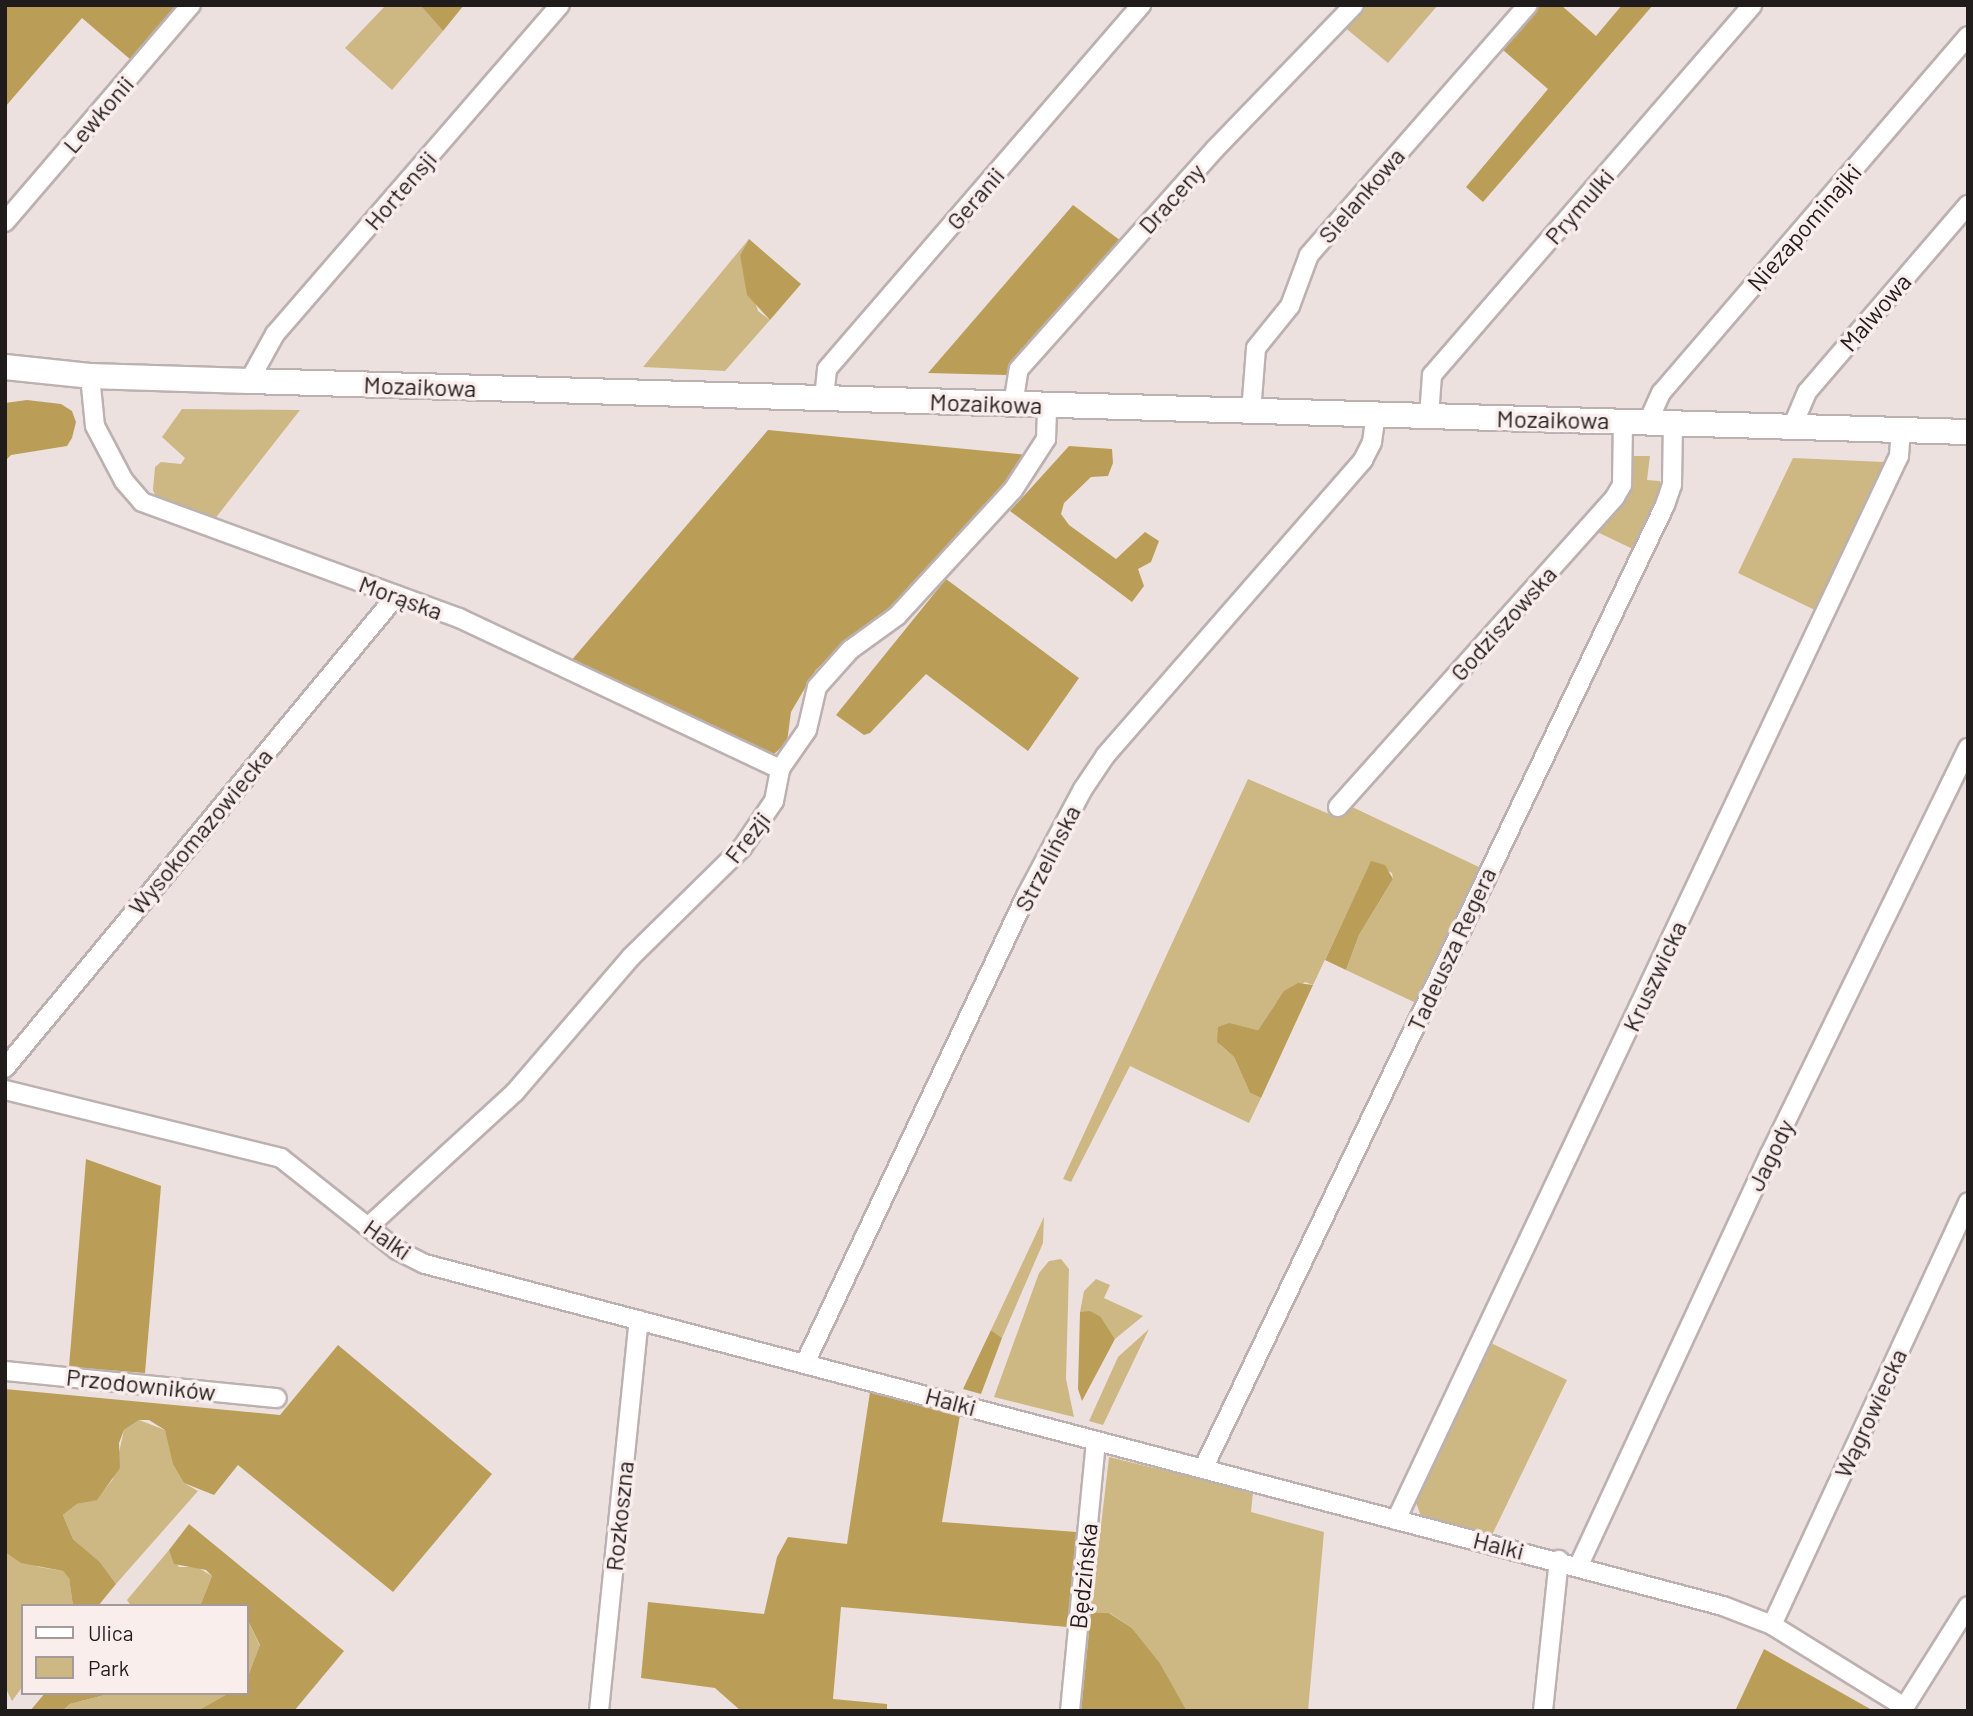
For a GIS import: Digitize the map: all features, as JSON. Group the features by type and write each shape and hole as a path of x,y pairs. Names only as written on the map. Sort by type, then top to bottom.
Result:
{"street":[{"name":"Lewkonii","path":"5,222 191,5"},
{"name":"Hortensji","path":"249,381 275,334 560,5"},
{"name":"Geranii","path":"824,398 827,369 1141,5"},
{"name":"Draceny","path":"1013,405 1019,369 1215,149 1354,5"},
{"name":"Sielankowa","path":"1251,412 1256,348 1290,306 1309,255 1528,5"},
{"name":"Prymulki","path":"1429,416 1432,375 1752,5"},
{"name":"Niezapominajki","path":"1648,422 1661,393 1968,36"},
{"name":"Malwowa","path":"1793,425 1807,392 1968,205"},
{"name":"Mozaikowa","path":"5,367 90,376 1968,432"},
{"name":"Morąska","path":"90,376 92,411 102,442 142,502 470,623 780,769"},
{"name":"Frezji","path":"369,1226 515,1091 631,957 743,848 774,801 780,769 807,730 817,687 850,650 897,616 1036,462 1046,439 1047,405"},
{"name":"Strzelińska","path":"806,1361 1037,875 1083,789 1105,755 1363,460 1372,442 1376,415"},
{"name":"Godziszowska","path":"1338,807 1615,497 1622,485 1623,421"},
{"name":"Tadeusza Regera","path":"1203,1469 1665,505 1672,485 1673,423"},
{"name":"Kruszwicka","path":"1396,1520 1899,456 1901,429"},
{"name":"Wysokomazowiecka","path":"5,1068 397,595"},
{"name":"Jagody","path":"1579,1565 1700,1302 1968,748"},
{"name":"Halki","path":"5,1090 281,1158 397,1250 425,1264 806,1361 1096,1441 1579,1565 1723,1606 1772,1625 1903,1709"},
{"name":"Wągrowiecka","path":"1772,1625 1968,1202"},
{"name":"Rozkoszna","path":"599,1711 639,1320"},
{"name":"Przodowników","path":"5,1371 277,1398"},
{"name":"Będzińska","path":"1070,1711 1096,1441"},
{"path":"1543,1711 1559,1560"},
{"path":"1903,1709 1968,1606"}],"green space":[{"path":"386,5 420,5 443,31 392,90 345,48"},
{"path":"1362,5 1438,5 1388,63 1343,26"},
{"path":"749,239 740,255 758,311 770,320 725,371 643,367"},
{"path":"182,409 300,410 214,520 157,500 153,490 155,467 161,462 181,464 185,458 162,437"},
{"path":"1633,456 1650,456 1647,480 1660,481 1662,489 1635,550 1593,530 1631,488"},
{"path":"1793,458 1884,462 1817,611 1738,573"},
{"path":"1248,779 1336,817 1348,805 1481,868 1416,1003 1346,970 1359,935 1393,879 1392,873 1371,862 1313,985 1305,982 1276,1003 1258,1030 1236,1025 1220,1045 1234,1057 1250,1093 1261,1098 1249,1123 1130,1066 1071,1182 1063,1179"},
{"path":"1044,1217 1043,1243 1002,1338 991,1330"},
{"path":"1061,1259 1069,1269 1066,1379 1074,1417 994,1397 1039,1273 1049,1261"},
{"path":"1096,1279 1110,1285 1104,1298 1143,1316 1115,1339 1101,1317 1080,1312 1084,1291"},
{"path":"1149,1329 1103,1425 1089,1421 1118,1357"},
{"path":"1491,1343 1567,1380 1491,1537 1422,1519 1415,1500"},
{"path":"139,1420 165,1430 184,1483 198,1491 116,1584 100,1562 73,1539 63,1515 77,1504 97,1499 113,1479 124,1430"},
{"path":"1109,1457 1253,1492 1251,1512 1324,1532 1308,1711 1187,1711 1160,1663 1132,1628 1110,1613 1091,1612"},
{"path":"169,1550 179,1567 197,1567 212,1576 201,1604 130,1604 127,1600"},
{"path":"5,1552 39,1567 63,1571 69,1577 73,1604 21,1604 21,1689 12,1701 5,1687"},
{"path":"248,1621 260,1646 248,1676"},
{"path":"104,1695 225,1695 197,1711 62,1711 70,1704"}],"shaded area":[{"path":"5,5 176,5 131,60 82,18 5,107"},
{"path":"420,5 464,5 443,31"},
{"path":"1541,5 1561,5 1596,36 1622,5 1653,5 1483,202 1466,187 1548,89 1503,50"},
{"path":"1073,205 1125,244 1006,375 928,373"},
{"path":"749,239 801,284 770,320 747,295 740,255"},
{"path":"27,400 61,404 72,411 76,422 72,438 67,446 11,455 5,461 5,403"},
{"path":"768,430 1028,455 1021,472 894,613 849,637 815,671 791,712 787,742 772,756 570,662"},
{"path":"1069,446 1112,449 1113,463 1108,476 1091,477 1064,503 1061,514 1069,525 1116,559 1145,532 1159,541 1151,562 1138,569 1144,586 1132,602 1010,511"},
{"path":"946,579 1079,678 1028,751 926,674 870,733 864,735 836,715"},
{"path":"1371,861 1385,865 1393,879 1359,935 1346,970 1325,960"},
{"path":"1298,983 1313,985 1261,1098 1250,1093 1234,1057 1217,1042 1218,1027 1229,1023 1258,1030 1284,991"},
{"path":"86,1159 161,1186 145,1373 69,1367"},
{"path":"1090,1311 1101,1317 1115,1339 1082,1401 1078,1389 1080,1312"},
{"path":"991,1330 1002,1338 981,1394 963,1389"},
{"path":"338,1345 492,1474 393,1592 238,1465 214,1495 184,1483 173,1464 165,1430 149,1420 139,1420 124,1430 119,1443 120,1468 97,1500 77,1504 63,1515 73,1539 100,1562 116,1584 100,1604 73,1604 69,1578 63,1571 21,1563 5,1552 5,1389 280,1415"},
{"path":"870,1392 960,1415 942,1522 1077,1532 1068,1627 841,1607 833,1699 887,1704 887,1711 741,1711 715,1688 641,1678 648,1602 764,1614 777,1557 788,1537 847,1544"},
{"path":"189,1524 344,1651 294,1711 197,1711 225,1695 248,1695 248,1676 260,1645 248,1621 248,1604 201,1604 212,1576 206,1570 174,1564 169,1550"},
{"path":"1091,1612 1109,1613 1132,1628 1160,1663 1187,1711 1081,1711"},
{"path":"1764,1649 1872,1710 1873,1711 1735,1711"},
{"path":"43,1695 104,1695 70,1704 62,1711 30,1711"}]}
